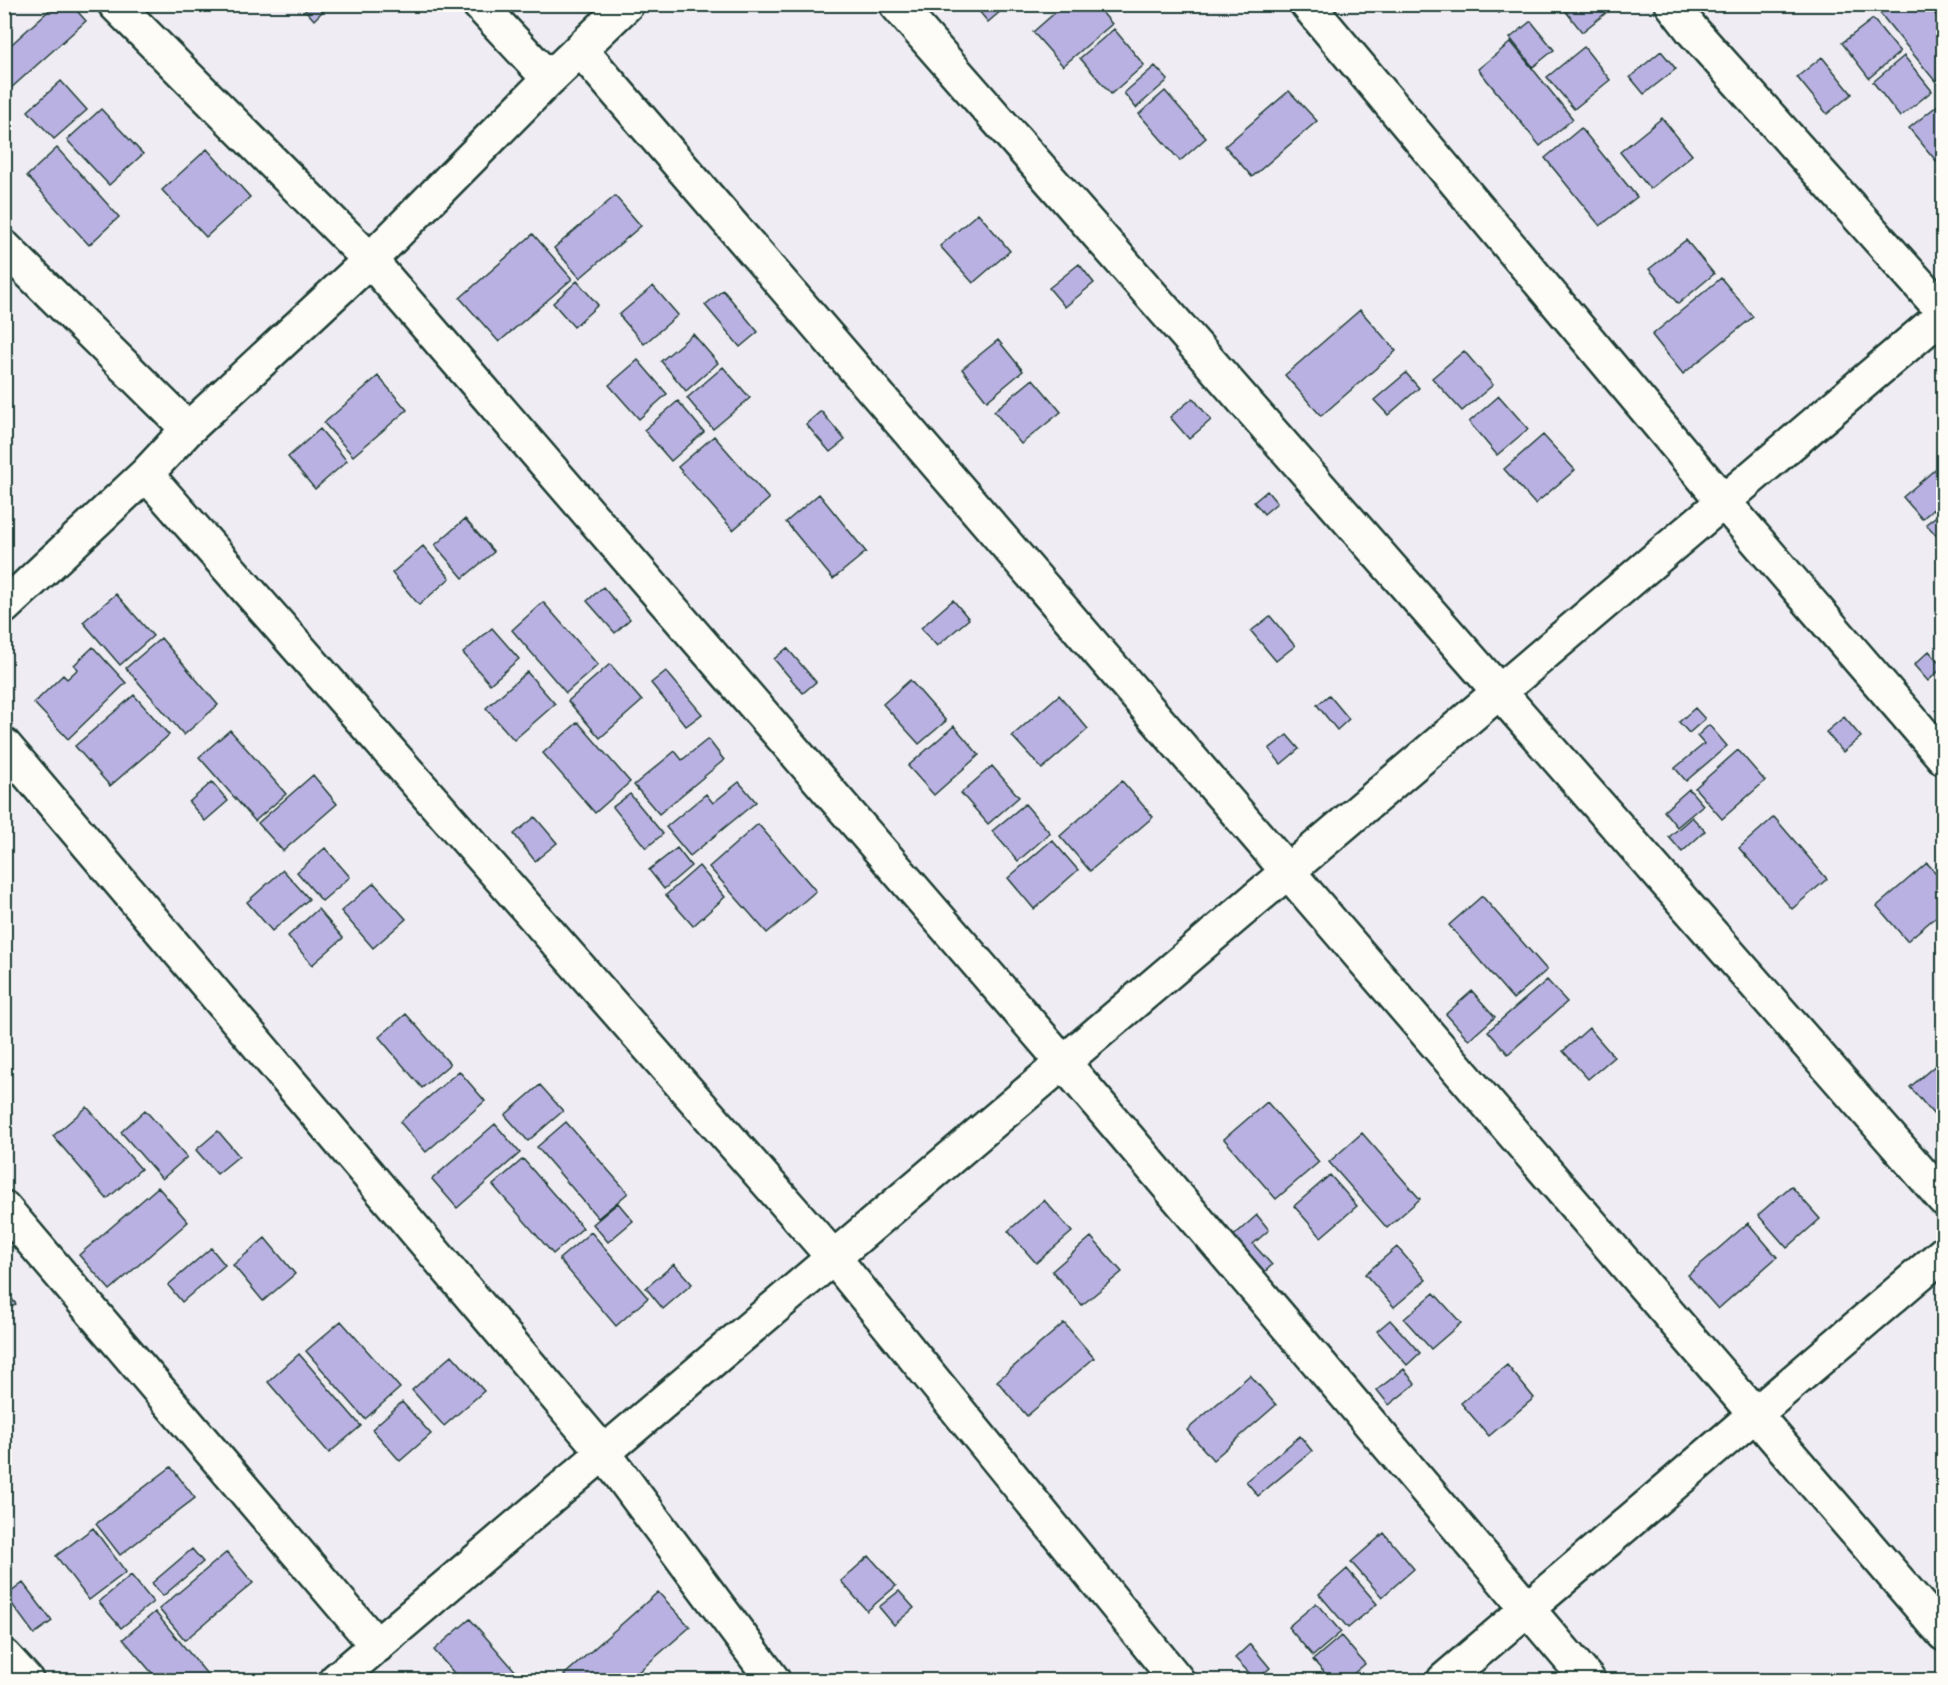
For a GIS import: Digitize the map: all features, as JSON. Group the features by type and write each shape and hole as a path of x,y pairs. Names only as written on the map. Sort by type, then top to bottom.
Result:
{"street":[{"path":"115,4 370,260 1064,1062 1588,1680"},
{"path":"479,4 549,79"},
{"path":"4,607 146,474 188,429 370,260 549,79 627,4"},
{"path":"896,4 1944,1199"},
{"path":"1307,4 1723,501 1944,758"},
{"path":"336,1680 1944,313 1672,4"},
{"path":"580,50 1944,1634"},
{"path":"4,248 188,429"},
{"path":"146,474 834,1257 1177,1680"},
{"path":"4,745 604,1453 773,1680"},
{"path":"4,1208 377,1646"},
{"path":"1444,1680 1944,1253"},
{"path":"4,1656 26,1680"}],"building":[{"path":"56,4 71,4 86,21 10,89 4,83 4,51"},
{"path":"300,4 330,4 314,20"},
{"path":"973,4 1009,4 988,22"},
{"path":"1065,4 1095,4 1112,24 1063,66 1033,32"},
{"path":"1491,4 1509,4 1499,13"},
{"path":"1560,4 1617,4 1582,32"},
{"path":"1888,4 1927,4 1944,25 1944,74 1935,81 1879,12"},
{"path":"1873,19 1900,52 1869,78 1842,43"},
{"path":"1531,21 1554,50 1533,67 1510,38"},
{"path":"1114,29 1144,65 1111,94 1080,58"},
{"path":"1511,42 1573,119 1540,146 1478,69"},
{"path":"1584,47 1610,80 1574,109 1547,77"},
{"path":"1661,51 1676,69 1644,94 1630,77"},
{"path":"1904,56 1932,91 1900,117 1873,82"},
{"path":"1822,57 1852,94 1827,114 1797,77"},
{"path":"1155,66 1168,80 1136,108 1124,93"},
{"path":"61,81 87,110 54,139 28,111"},
{"path":"1165,91 1206,138 1180,161 1139,114"},
{"path":"1289,91 1317,121 1252,177 1225,146"},
{"path":"1938,105 1944,112 1944,156 1937,162 1909,128"},
{"path":"101,109 143,154 109,185 67,140"},
{"path":"1662,118 1692,155 1650,189 1620,152"},
{"path":"1581,128 1637,197 1600,226 1545,158"},
{"path":"57,148 119,217 89,245 27,176"},
{"path":"207,149 250,197 206,237 162,190"},
{"path":"615,196 641,226 580,278 554,248"},
{"path":"978,213 1010,251 973,283 940,246"},
{"path":"533,234 572,279 499,342 460,298"},
{"path":"1686,240 1714,274 1678,304 1649,269"},
{"path":"1079,264 1094,283 1065,307 1049,288"},
{"path":"1721,278 1753,317 1683,374 1652,335"},
{"path":"577,281 598,305 574,327 553,303"},
{"path":"653,286 678,315 644,344 619,315"},
{"path":"723,290 758,332 740,347 705,305"},
{"path":"1360,310 1396,351 1321,416 1285,375"},
{"path":"693,334 718,363 686,391 661,361"},
{"path":"998,340 1023,371 987,401 962,369"},
{"path":"1464,351 1493,385 1462,411 1432,378"},
{"path":"638,360 667,394 639,419 609,385"},
{"path":"723,367 750,398 713,429 687,398"},
{"path":"1406,373 1419,388 1388,415 1374,400"},
{"path":"378,376 407,410 353,456 324,423"},
{"path":"1033,379 1061,412 1021,444 994,411"},
{"path":"1499,396 1528,429 1497,455 1469,422"},
{"path":"1193,398 1211,420 1189,439 1170,417"},
{"path":"678,401 704,432 671,461 644,430"},
{"path":"821,411 845,440 830,452 806,424"},
{"path":"320,429 347,461 315,489 288,457"},
{"path":"1543,435 1575,470 1535,504 1504,469"},
{"path":"714,436 769,499 733,530 678,467"},
{"path":"1939,466 1944,471 1944,500 1922,519 1903,497"},
{"path":"1267,491 1277,503 1264,514 1254,502"},
{"path":"819,494 866,552 833,579 786,522"},
{"path":"1944,510 1944,544 1926,524"},
{"path":"465,519 494,552 463,578 435,545"},
{"path":"423,546 450,578 419,605 392,573"},
{"path":"603,587 630,619 615,633 587,601"},
{"path":"116,594 153,636 120,665 83,622"},
{"path":"953,600 969,619 937,646 921,628"},
{"path":"543,602 598,665 566,693 512,630"},
{"path":"1270,616 1295,646 1276,661 1251,631"},
{"path":"492,628 519,659 490,684 463,653"},
{"path":"161,638 218,705 184,735 126,668"},
{"path":"93,647 126,683 68,739 34,703 63,675 67,679 78,669 74,665"},
{"path":"787,648 816,682 803,693 774,659"},
{"path":"1929,651 1943,667 1928,681 1914,665"},
{"path":"610,664 642,701 600,738 568,701"},
{"path":"666,671 702,714 686,726 651,683"},
{"path":"527,672 555,704 514,740 486,708"},
{"path":"910,680 946,721 919,744 883,704"},
{"path":"134,695 169,735 110,786 75,746"},
{"path":"1059,695 1088,729 1042,769 1012,736"},
{"path":"1329,695 1349,719 1337,730 1317,705"},
{"path":"1695,708 1705,719 1689,733 1679,722"},
{"path":"1844,717 1861,737 1843,752 1826,732"},
{"path":"578,722 630,782 595,813 543,753"},
{"path":"1709,725 1727,746 1686,781 1675,768 1704,744 1697,736"},
{"path":"954,726 979,755 934,795 908,766"},
{"path":"230,730 286,794 255,821 199,757"},
{"path":"1287,735 1299,749 1281,764 1269,749"},
{"path":"708,739 724,760 659,814 634,785 675,751 682,760"},
{"path":"1738,750 1765,781 1722,819 1695,788"},
{"path":"992,766 1019,797 988,824 961,793"},
{"path":"313,775 337,804 283,851 258,823"},
{"path":"1122,781 1153,817 1090,871 1060,836"},
{"path":"212,782 228,801 205,821 189,802"},
{"path":"739,782 756,802 690,856 666,827 706,794 713,803"},
{"path":"1689,789 1703,805 1677,827 1664,811"},
{"path":"630,794 663,834 646,848 613,807"},
{"path":"1025,804 1050,833 1018,861 992,831"},
{"path":"535,817 557,843 535,861 514,834"},
{"path":"1692,817 1705,831 1682,852 1669,837"},
{"path":"1774,817 1827,879 1792,909 1739,848"},
{"path":"758,824 816,891 767,933 709,867"},
{"path":"1052,840 1078,870 1034,909 1008,878"},
{"path":"325,848 350,877 322,901 297,872"},
{"path":"677,848 691,866 664,889 649,870"},
{"path":"1927,863 1944,882 1944,910 1907,941 1877,906"},
{"path":"699,866 725,897 693,926 666,895"},
{"path":"283,870 309,899 272,931 247,902"},
{"path":"374,883 406,919 373,948 341,911"},
{"path":"1482,896 1547,970 1513,999 1449,925"},
{"path":"318,909 343,938 312,965 288,936"},
{"path":"1547,980 1567,1002 1508,1054 1488,1031"},
{"path":"1472,991 1495,1017 1469,1040 1446,1014"},
{"path":"406,1014 450,1064 422,1088 379,1037"},
{"path":"1589,1028 1614,1057 1588,1079 1563,1051"},
{"path":"1944,1058 1944,1121 1941,1123 1910,1087"},
{"path":"459,1071 485,1101 426,1152 400,1122"},
{"path":"540,1085 563,1111 528,1141 505,1115"},
{"path":"1267,1102 1319,1162 1276,1199 1224,1139"},
{"path":"87,1107 141,1169 107,1199 53,1136"},
{"path":"145,1110 187,1157 162,1179 121,1132"},
{"path":"566,1122 628,1193 598,1218 537,1147"},
{"path":"495,1124 520,1153 457,1208 432,1179"},
{"path":"218,1131 239,1156 217,1174 196,1150"},
{"path":"1362,1133 1420,1199 1387,1228 1329,1162"},
{"path":"523,1159 583,1228 553,1254 493,1185"},
{"path":"1330,1175 1357,1206 1321,1237 1294,1206"},
{"path":"1791,1186 1820,1219 1787,1248 1758,1215"},
{"path":"158,1187 188,1222 110,1290 79,1255"},
{"path":"1044,1200 1072,1232 1036,1263 1008,1231"},
{"path":"618,1203 633,1221 608,1242 593,1224"},
{"path":"1257,1215 1269,1230 1253,1244 1272,1265 1260,1276 1229,1240"},
{"path":"1748,1223 1777,1257 1718,1309 1688,1275"},
{"path":"591,1232 648,1298 616,1326 559,1259"},
{"path":"1091,1237 1122,1272 1082,1305 1052,1271"},
{"path":"265,1238 295,1274 263,1301 233,1265"},
{"path":"1397,1247 1426,1280 1394,1307 1365,1274"},
{"path":"211,1248 225,1265 182,1302 168,1285"},
{"path":"674,1264 692,1284 663,1309 646,1288"},
{"path":"4,1290 16,1304 4,1313"},
{"path":"1434,1293 1461,1323 1431,1349 1404,1319"},
{"path":"1390,1320 1420,1353 1407,1365 1377,1331"},
{"path":"341,1321 400,1388 365,1419 306,1351"},
{"path":"1064,1323 1094,1358 1027,1416 997,1381"},
{"path":"299,1354 361,1426 329,1453 268,1382"},
{"path":"452,1355 484,1391 444,1426 412,1390"},
{"path":"1507,1365 1534,1398 1489,1436 1461,1403"},
{"path":"1404,1369 1415,1384 1389,1405 1377,1390"},
{"path":"1250,1375 1276,1405 1213,1460 1187,1430"},
{"path":"402,1402 431,1434 400,1461 372,1429"},
{"path":"1300,1436 1312,1451 1258,1496 1246,1481"},
{"path":"171,1467 195,1498 120,1555 96,1524"},
{"path":"93,1528 126,1572 89,1600 56,1556"},
{"path":"1384,1533 1414,1569 1382,1597 1351,1562"},
{"path":"192,1549 203,1562 163,1596 152,1583"},
{"path":"227,1552 253,1583 185,1640 159,1609"},
{"path":"869,1556 896,1586 867,1611 841,1581"},
{"path":"1347,1569 1377,1604 1348,1628 1319,1594"},
{"path":"131,1575 153,1602 121,1628 99,1602"},
{"path":"23,1583 52,1621 34,1634 6,1596"},
{"path":"899,1591 914,1608 894,1625 879,1607"},
{"path":"658,1592 690,1627 629,1680 569,1680 564,1675"},
{"path":"1316,1603 1341,1632 1313,1656 1288,1627"},
{"path":"155,1612 212,1680 158,1680 123,1639"},
{"path":"470,1619 523,1680 460,1680 434,1650"},
{"path":"1341,1636 1365,1664 1346,1680 1331,1680 1313,1660"},
{"path":"1250,1644 1270,1668 1256,1680 1235,1658"}]}
